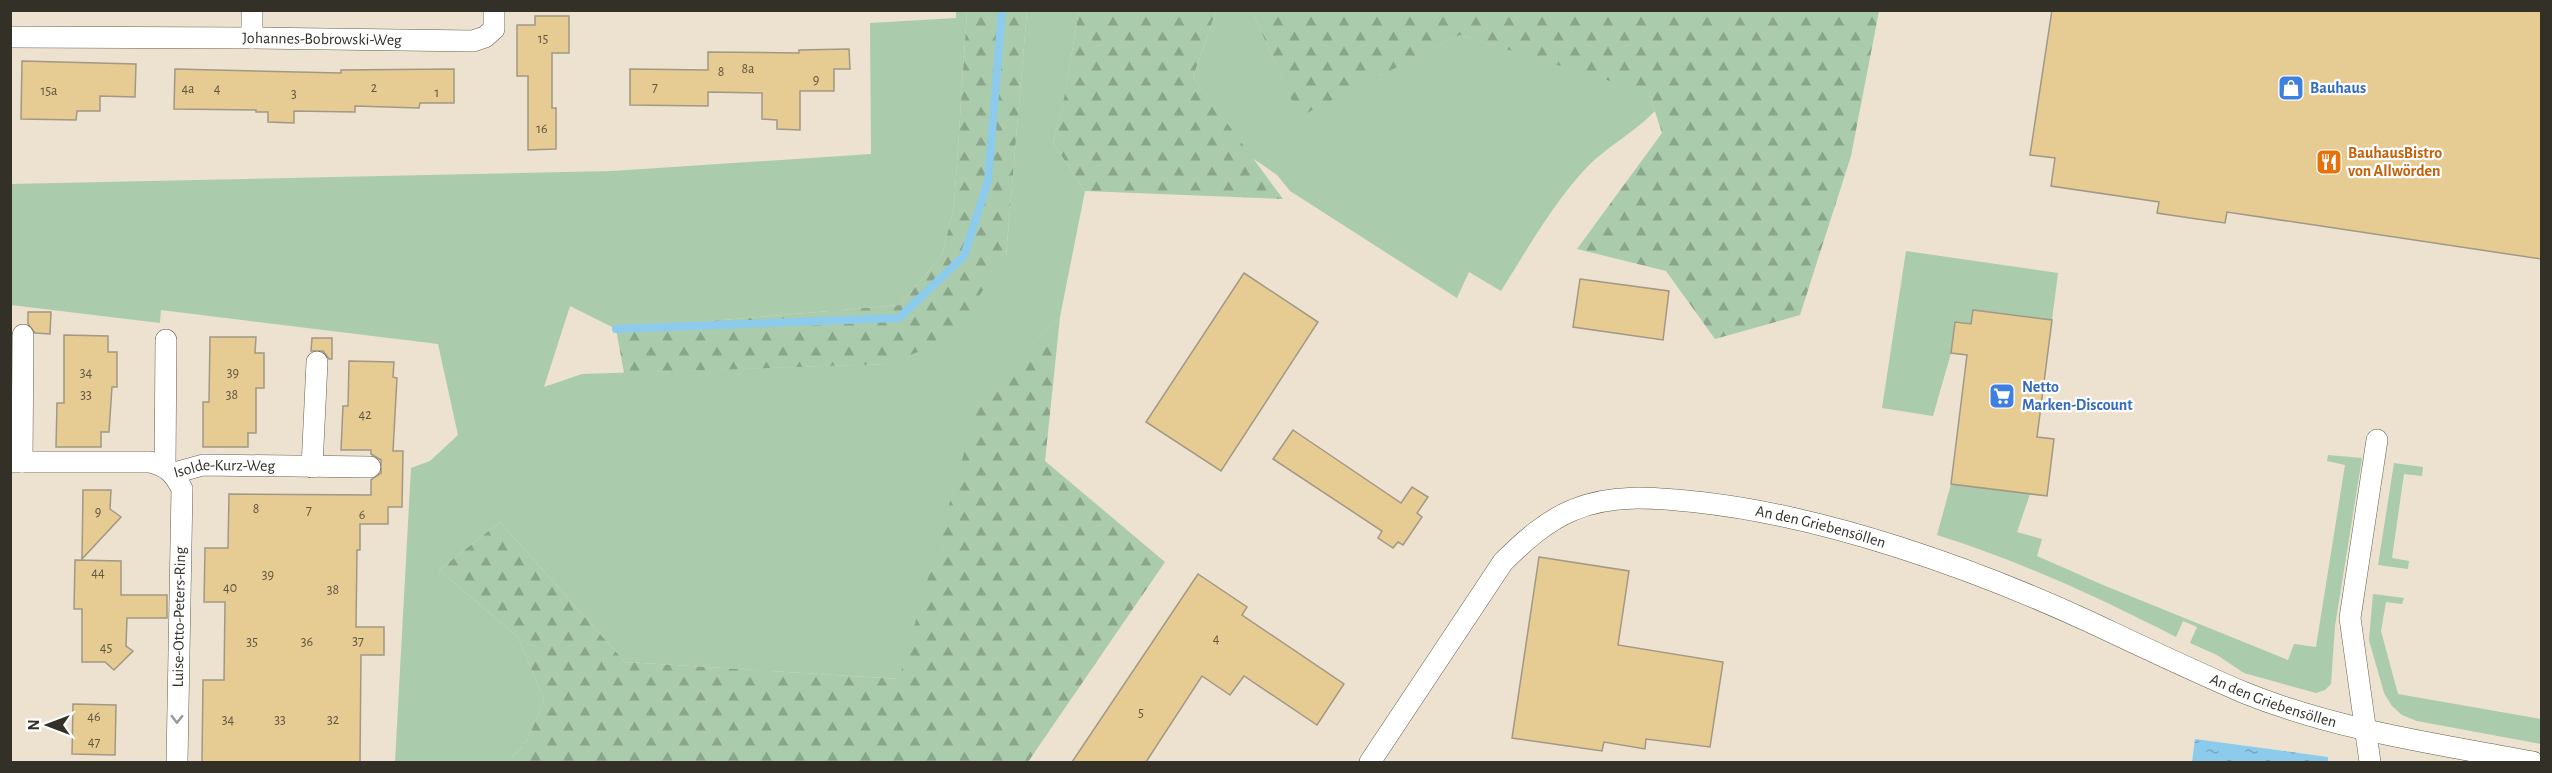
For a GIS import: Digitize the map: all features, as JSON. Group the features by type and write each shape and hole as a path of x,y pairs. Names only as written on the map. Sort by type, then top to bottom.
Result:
{"street":[{"path":"252,10 252,38"},
{"name":"Johannes-Bobrowski-Weg","path":"10,37 473,41 485,36 494,20"},
{"path":"16,462 23,335"},
{"name":"Luise-Otto-Peters-Ring","path":"166,340 170,470 182,489 177,762"},
{"path":"312,466 316,362"},
{"name":"An den Griebensöllen","path":"2366,730 2350,618 2377,440"},
{"name":"Isolde-Kurz-Weg","path":"16,462 150,462 170,470 203,465 370,467"},
{"name":"An den Griebensöllen","path":"1370,762 1503,562 1526,539 1573,510 1619,498 1658,498 1724,505 1847,533 1971,572 2089,621 2246,693 2366,730 2533,762"},
{"path":"2366,730 2370,762"}],"green space":[{"path":"956,11 967,11 954,207 942,255 900,305 616,329 570,306 544,387 582,374 886,364 1006,256 1027,11 1079,11 1064,99 1053,143 1085,191 1060,317 980,398 900,679 625,662 500,522 439,570 518,637 544,700 527,741 508,762 395,762 411,468 430,461 458,435 438,344 161,310 160,323 11,305 10,184 612,171 871,154 870,23 956,18"},
{"path":"967,11 1027,11 1006,256 965,317 926,349 886,364 624,373 616,329 900,305 942,255 954,207"},
{"path":"1079,11 1216,11 1193,77 1283,199 1085,191 1053,143 1064,98"},
{"path":"1216,11 1252,11 1299,116 1460,35 1636,87 1649,93 1655,111 1596,159 1575,180 1542,226 1501,291 1469,272 1457,298 1290,191 1277,175 1251,157 1193,77"},
{"path":"1252,11 1879,11 1851,156 1800,315 1715,339 1666,271 1577,249 1662,133 1649,93 1460,35 1299,117"},
{"path":"1906,251 2058,273 2052,320 1973,310 1971,324 1955,322 1951,353 1933,416 1882,408"},
{"path":"1060,317 1045,461 1165,562 1028,762 508,762 527,741 544,700 518,637 439,570 500,522 625,662 899,679 980,397"},
{"path":"2328,455 2362,458 2335,626 2331,684 2325,690 2316,693 2244,673 2217,655 2190,643 2197,627 2183,621 2176,637 2058,581 1998,556 1937,535 1951,484 2030,494 2017,532 2042,539 2037,556 2288,660 2294,644 2316,647 2345,465 2327,461"},
{"path":"2394,463 2423,467 2422,476 2404,474 2392,558 2409,561 2408,569 2378,565"},
{"path":"2373,594 2404,598 2402,604 2386,602 2381,631 2398,694 2541,719 2541,744 2417,721 2402,715 2392,706 2384,693 2369,640"}],"water":[{"path":"2195,739 2328,757 2328,762 2192,762"}],"building":[{"name":"Bauhaus","path":"2052,10 2541,10 2541,259 2227,212 2225,223 2190,218 2157,213 2159,202 2051,186 2055,158 2030,155"},
{"path":"535,16 569,16 569,53 552,53 552,108 556,108 556,149 528,150 528,76 517,76 517,25 535,25"},
{"path":"849,49 850,69 834,69 834,91 800,91 800,130 777,129 777,120 762,119 762,93 708,92 708,106 630,105 630,69 708,70 708,52 799,53 799,50"},
{"path":"22,61 136,64 135,97 100,96 100,111 77,111 76,120 21,119"},
{"path":"175,69 341,73 341,70 454,69 454,103 420,103 419,108 355,106 355,112 294,111 294,123 268,122 268,112 256,112 256,110 174,109"},
{"path":"1244,273 1318,322 1221,471 1146,422"},
{"path":"1580,279 1669,291 1663,340 1573,327"},
{"name":"Netto Marken-Discount","path":"1973,310 2052,320 2037,437 2054,439 2047,496 1951,484 1967,355 1951,353 1955,322 1971,324"},
{"path":"28,312 51,312 50,334 35,333 28,324"},
{"path":"64,335 108,336 108,352 117,352 117,387 112,387 109,432 101,432 101,447 56,447 57,403 64,403"},
{"path":"210,337 256,337 255,353 264,353 264,388 256,388 256,433 248,433 248,447 203,447 203,402 209,402"},
{"path":"312,338 332,338 332,359 329,359 323,351 311,351"},
{"path":"349,361 394,362 393,377 397,378 393,451 403,451 402,507 388,507 388,524 360,524 360,550 357,550 356,627 384,627 384,655 361,655 360,762 202,762 203,680 224,680 225,602 204,602 205,548 228,548 229,494 371,495 371,480 381,473 381,460 371,454 371,450 341,450 343,406 348,406"},
{"path":"1293,430 1401,503 1412,487 1428,497 1417,513 1422,517 1403,545 1398,542 1393,548 1378,538 1382,531 1273,459"},
{"path":"83,490 111,490 110,509 121,517 82,559"},
{"path":"1539,557 1629,571 1618,645 1723,662 1710,747 1646,739 1645,749 1604,742 1602,751 1512,738"},
{"path":"75,560 121,561 121,595 167,595 167,618 127,618 126,646 133,651 114,670 105,662 82,662 82,609 74,609"},
{"path":"1198,574 1247,607 1242,615 1344,684 1317,725 1244,676 1230,695 1202,676 1146,762 1072,762"},
{"path":"73,704 116,705 115,755 72,754"}],"waterway":[{"path":"616,329 899,318 964,256 988,181 1002,10"}],"place":[{"name":"Bauhaus","path":"2291,88"},
{"name":"BauhausBistro von Allwörden","path":"2329,162"},
{"name":"Netto Marken-Discount","path":"2002,396"}]}
